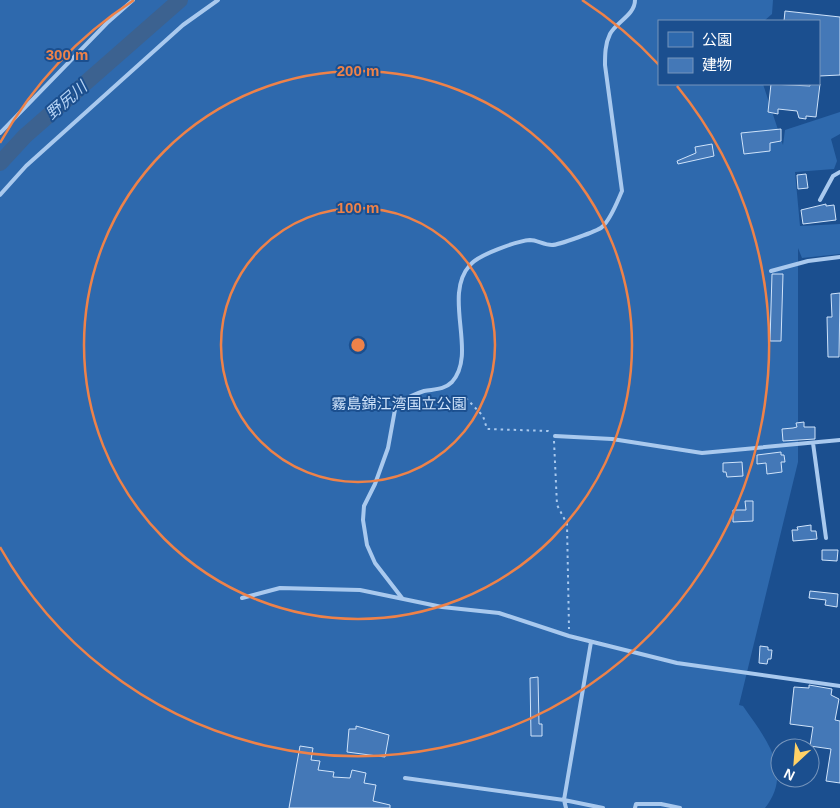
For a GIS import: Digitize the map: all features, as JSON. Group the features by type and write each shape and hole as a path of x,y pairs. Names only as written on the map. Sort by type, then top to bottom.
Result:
{"lane":[{"path":"0,133 107,23 134,0"},
{"path":"0,195 26,166 182,25 218,0"},
{"path":"402,598 376,563 367,545 363,520 364,506 375,484 388,448 396,404 424,391 439,390 452,382 460,368 463,351 458,303 462,282 470,264 494,251 529,240 550,245 592,233 602,227 615,206 622,191 605,66 605,47 613,30 631,11 635,0"},
{"path":"820,200 834,176 840,172"},
{"path":"771,270 808,261 840,257"},
{"path":"555,436 612,439 639,445 673,447 702,453 814,444 840,440"},
{"path":"814,444 826,538"},
{"path":"242,598 280,588 360,590 442,607 499,613 569,636 677,663 840,686"},
{"path":"566,808 564,800 591,642"},
{"path":"404,778 564,800 603,808"},
{"path":"635,808 636,804 661,804 680,808"}],"path":[{"path":"466,398 483,416 487,429 548,431 555,436 557,505 567,524 569,636"}],"green space":[{"name":"霧島錦江湾国立公園","path":"0,0 773,0 772,14 765,20 658,20 658,85 763,85 783,145 785,130 840,112 840,134 831,139 837,161 834,169 795,172 800,226 840,224 840,254 802,258 798,248 798,462 739,705 743,706 760,730 770,749 770,788 775,788 765,808 0,808"}],"building":[{"path":"785,11 840,17 840,75 820,76 820,20 784,20"},
{"path":"771,85 820,85 816,117 806,116 806,119 799,118 797,111 778,109 778,114 768,112"},
{"path":"781,129 781,141 770,143 770,151 744,154 741,133"},
{"path":"712,144 714,156 678,164 677,161 696,153 695,147"},
{"path":"806,174 808,188 798,189 797,175"},
{"path":"826,204 826,206 834,205 836,220 803,224 801,210"},
{"path":"772,274 783,274 781,341 770,341"},
{"path":"840,293 839,357 828,357 827,317 832,317 831,294"},
{"path":"804,422 804,427 815,427 815,439 783,441 782,429 797,427 796,423"},
{"path":"781,452 781,455 784,455 785,462 781,462 782,472 767,474 766,463 757,464 757,455"},
{"path":"742,462 743,476 727,477 726,472 723,472 723,463"},
{"path":"745,501 753,501 753,521 733,522 733,510 746,510"},
{"path":"811,525 811,531 816,531 817,539 793,541 792,530 798,530 797,527"},
{"path":"822,550 838,550 837,561 822,560"},
{"path":"810,591 838,594 837,607 825,605 826,600 809,598"},
{"path":"760,646 768,647 768,650 772,650 771,659 768,659 767,664 759,663"},
{"path":"538,677 539,724 542,724 542,736 531,736 530,678"},
{"path":"809,685 832,689 831,695 839,699 835,720 840,721 840,783 826,781 831,749 820,747 820,738 811,738 813,727 790,724 794,687 809,688"},
{"path":"356,726 389,735 385,757 347,752 349,729 356,729"},
{"path":"300,746 313,748 311,760 320,761 318,770 334,772 333,777 350,778 352,770 366,773 364,783 376,785 373,801 390,805 390,808 289,808"}],"waterway":[{"name":"野尻川","path":"0,163 25,136 180,0"}]}
